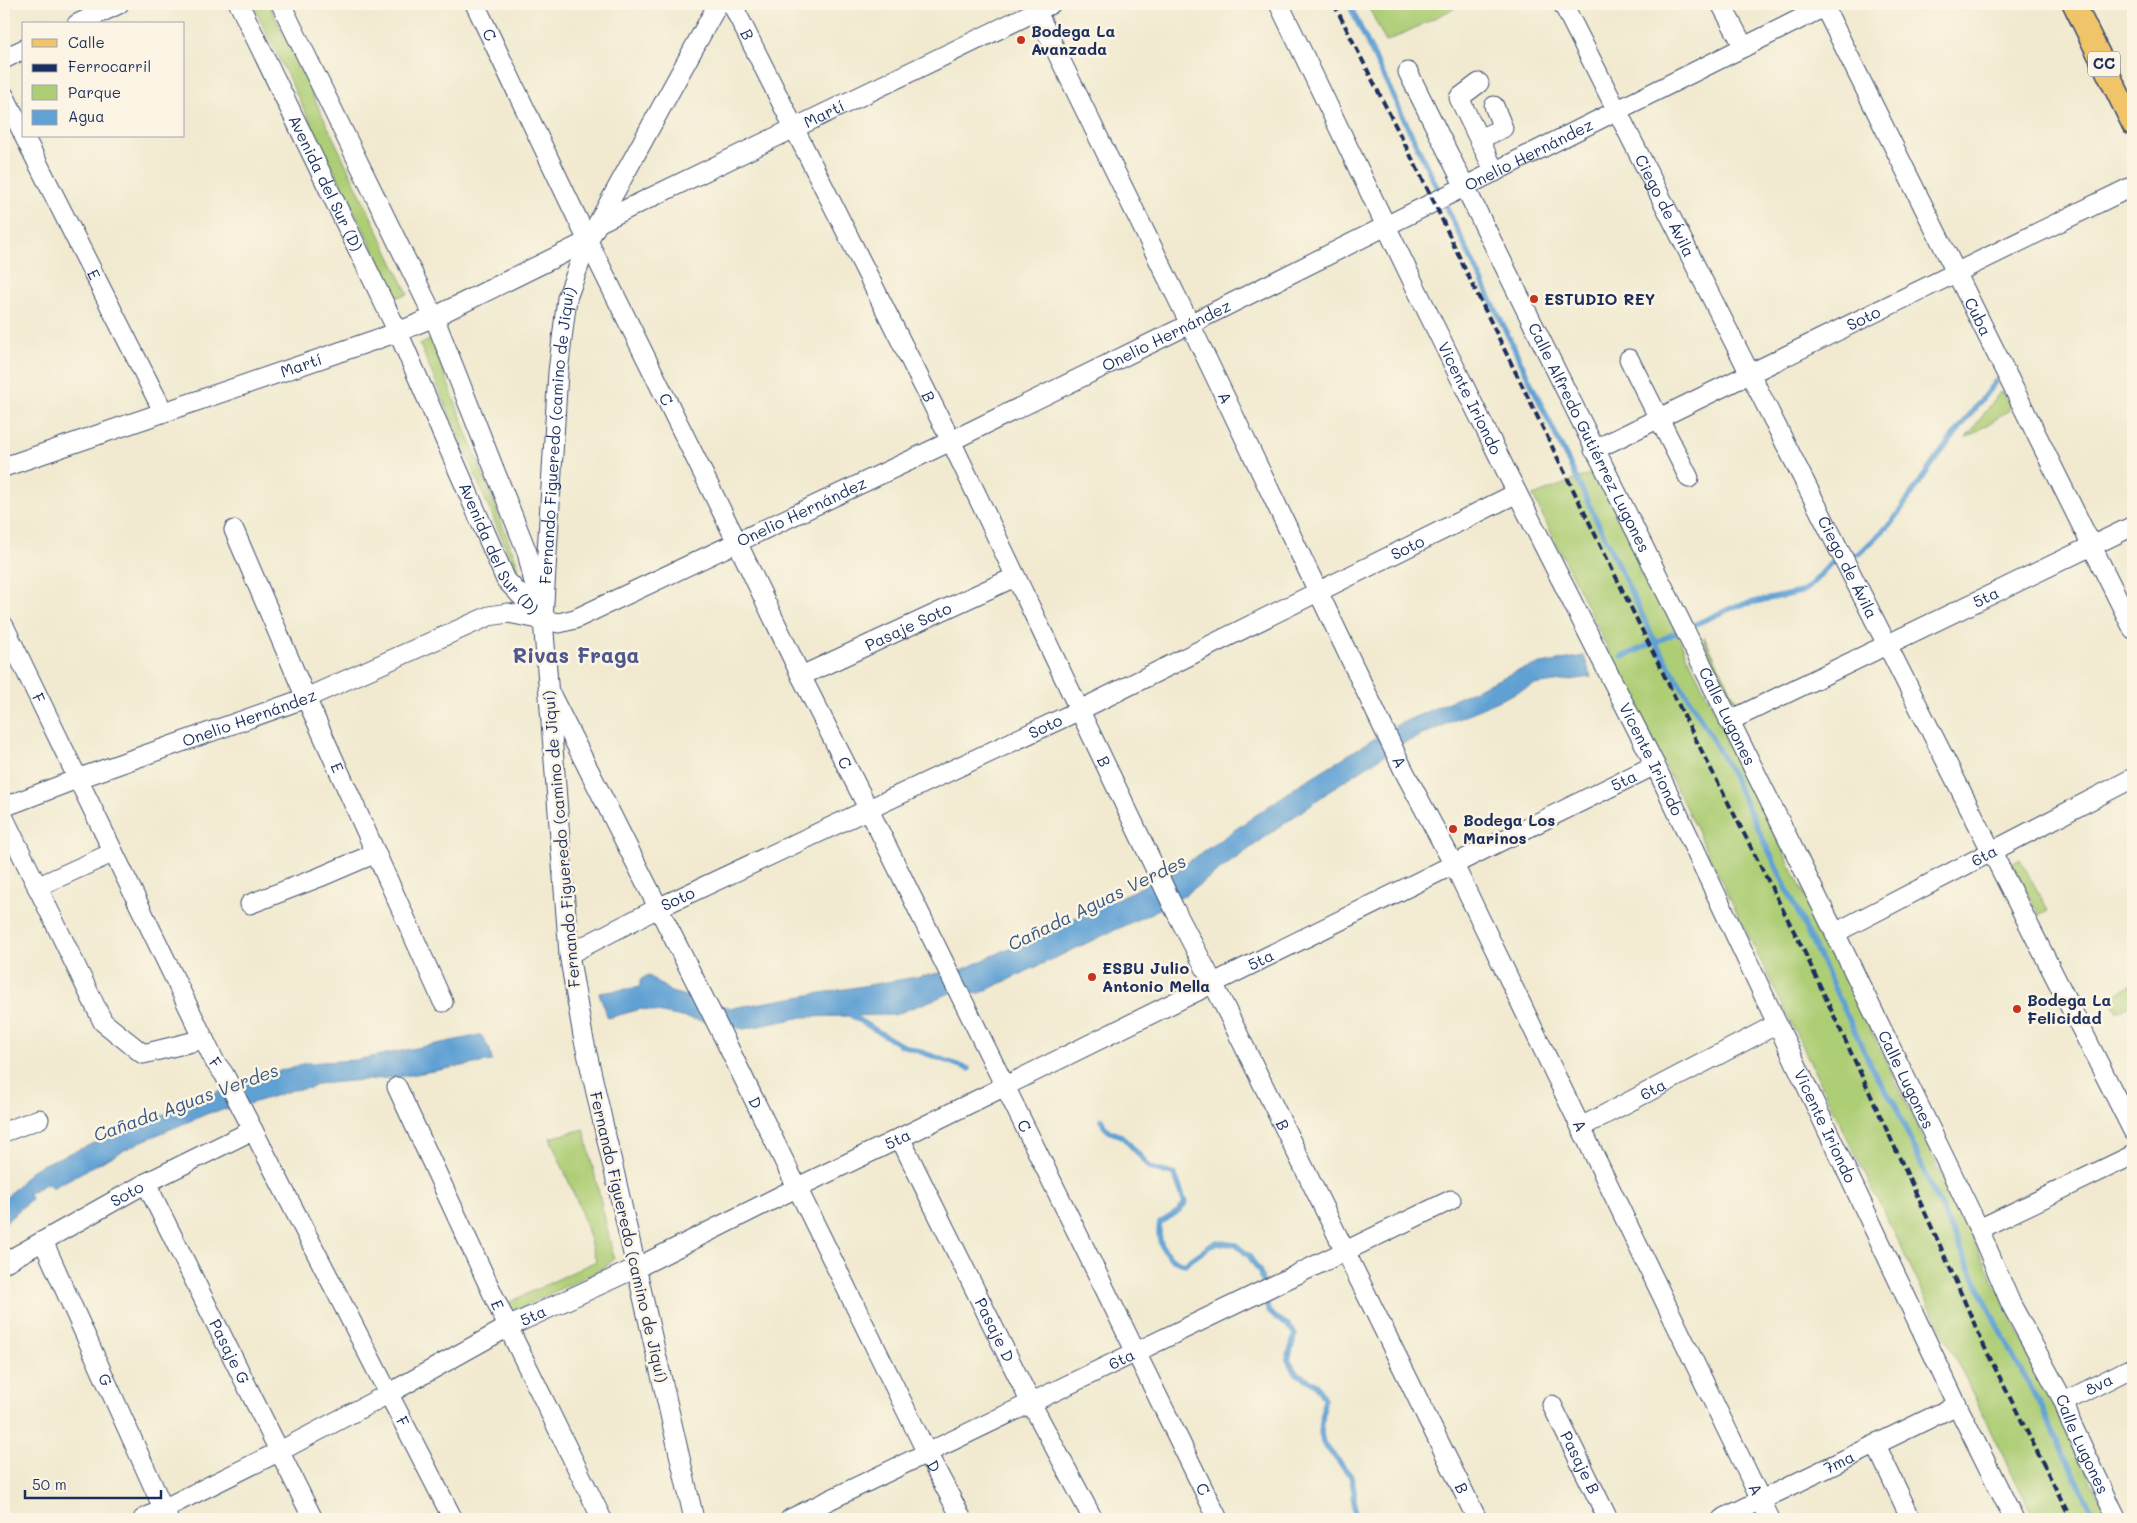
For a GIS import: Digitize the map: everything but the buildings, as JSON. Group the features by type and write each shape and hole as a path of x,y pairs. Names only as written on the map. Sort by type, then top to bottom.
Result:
{"main road":[{"name":"CC","path":"2074,4 2133,124"}],"street":[{"path":"81,22 118,4"},
{"name":"Avenida del Sur (D)","path":"239,4 398,332 506,580 543,619"},
{"name":"Avenida del Sur (D)","path":"282,4 434,317 527,552 543,619"},
{"name":"C","path":"475,4 588,241 801,676 868,808 1218,1519"},
{"name":"Fernando Figueredo (camino de Jiquí)","path":"694,1519 583,1036 576,997 569,954 543,619 558,372 567,298 588,241 718,4"},
{"name":"B","path":"732,4 951,441 1174,908 1346,1251 1477,1519"},
{"name":"Vicente Iriondo","path":"1280,4 1516,493 1655,765 1957,1405 2014,1519"},
{"name":"Ciego de Ávila","path":"1564,4 2133,1131"},
{"path":"1721,4 1744,47"},
{"name":"Onelio Hernández","path":"4,807 77,779 306,698 489,616 508,613 543,619 559,624 575,619 951,441 1190,324 1826,5"},
{"name":"Cuba","path":"1826,5 2133,629"},
{"name":"Martí","path":"598,223 795,129 1040,6"},
{"name":"A","path":"1040,6 1404,771 1454,864 1770,1519"},
{"path":"4,59 22,50"},
{"name":"Calle Alfredo Gutiérrez Lugones","path":"1408,72 1460,190 1594,450 1690,642"},
{"path":"1479,83 1459,98 1495,172"},
{"name":"E","path":"4,95 22,132"},
{"path":"1479,139 1503,128 1494,106"},
{"name":"E","path":"25,138 163,411"},
{"name":"Soto","path":"1594,450 2133,186"},
{"name":"Martí","path":"4,467 398,332 434,317 588,241"},
{"path":"1629,359 1689,478"},
{"name":"Soto","path":"569,954 658,908 1080,710 1319,593 1516,493"},
{"name":"5ta","path":"1730,721 2133,526"},
{"name":"E","path":"234,530 306,698 443,1002"},
{"path":"527,552 536,556 542,553 547,545"},
{"name":"Pasaje Soto","path":"801,676 1015,577"},
{"name":"Onelio Hernández","path":"489,616 506,597 506,580"},
{"name":"F","path":"4,626 112,853 215,1062 224,1074 453,1519"},
{"name":"Calle Lugones","path":"1690,642 1835,933 1979,1229 2011,1304 2064,1402 2071,1423 2117,1519"},
{"name":"D","path":"547,687 718,1026 927,1454 962,1519"},
{"name":"5ta","path":"142,1519 166,1514 508,1327 636,1268 1655,765"},
{"name":"6ta","path":"1835,933 2133,778"},
{"path":"4,818 103,1022 143,1054 204,1039"},
{"path":"37,887 112,853"},
{"path":"250,904 376,853"},
{"name":"6ta","path":"1580,1127 1777,1024"},
{"name":"E","path":"398,1087 508,1327 602,1519"},
{"path":"17,1131 39,1118"},
{"name":"Soto","path":"4,1263 146,1183 253,1130"},
{"name":"Pasaje D","path":"900,1138 1031,1403 1092,1519"},
{"path":"1979,1229 2133,1155"},
{"name":"Pasaje G","path":"146,1183 278,1452 313,1519"},
{"name":"6ta","path":"790,1519 1451,1200"},
{"name":"G","path":"43,1241 166,1514"},
{"name":"8va","path":"2064,1402 2133,1367"},
{"name":"Pasaje B","path":"1552,1405 1608,1519"},
{"name":"7ma","path":"1722,1519 1957,1405"},
{"path":"1876,1445 1911,1519"}],"green space":[{"path":"252,4 269,4 408,294 397,297"},
{"path":"1367,4 1463,4 1386,42"},
{"path":"431,339 519,568 516,572 420,345"},
{"path":"2001,391 2009,404 2009,411 1966,438"},
{"path":"1597,471 2110,1519 2034,1519 1533,496"},
{"path":"1704,637 1740,710 1736,707 1704,642"},
{"path":"2020,859 2048,910 2039,915 2012,864"},
{"path":"2133,984 2133,1003 2117,1012 2109,998"},
{"path":"584,1129 614,1258 607,1266 517,1310 513,1310 508,1303 596,1261 580,1208 550,1138"}],"water":[{"path":"1584,656 1591,677 1533,685 1402,744 1338,785 1185,895 1164,907 978,994 965,991 953,992 894,1015 803,1017 744,1029 641,1009 608,1018 599,993 640,987 640,980 648,975 671,992 732,1008 964,969 1174,872 1302,783 1395,726 1517,671 1536,665"},
{"path":"481,1035 490,1050 492,1061 398,1077 317,1084 311,1088 293,1090 252,1103 209,1113 140,1142 52,1188 48,1183 29,1193 31,1199 4,1224 4,1200 31,1171 39,1166 240,1083 306,1063 356,1060"}],"waterway":[{"path":"1349,4 1656,644 1732,774 1877,1078 1894,1102 1931,1187 1997,1325 2042,1409 2097,1519"},
{"name":"Cañada Aguas Verdes","path":"1622,657 1736,606 1801,592 1810,586 1830,564 1860,553 1893,521 1935,460 1995,382"},
{"path":"852,1016 899,1044 969,1069"},
{"path":"1101,1119 1104,1126 1110,1132 1122,1136 1151,1168 1175,1175 1185,1203 1179,1211 1160,1223 1161,1244 1168,1255 1178,1262 1185,1264 1216,1242 1236,1245 1249,1256 1260,1272 1268,1310 1276,1318 1288,1325 1295,1334 1288,1360 1296,1373 1316,1384 1324,1399 1321,1433 1323,1443 1351,1476 1354,1491 1354,1519"}],"railway":[{"path":"1334,4 1434,202 1691,730 1804,951 1939,1243 1984,1346 2071,1519"}],"place":[{"name":"Bodega La Avanzada","path":"1021,40"},
{"name":"ESTUDIO REY","path":"1534,299"},
{"name":"Bodega Los Marinos","path":"1453,829"},
{"name":"ESBU Julio Antonio Mella","path":"1092,977"},
{"name":"Bodega La Felicidad","path":"2017,1009"}],"district":[{"name":"Rivas Fraga","path":"576,656"}]}
